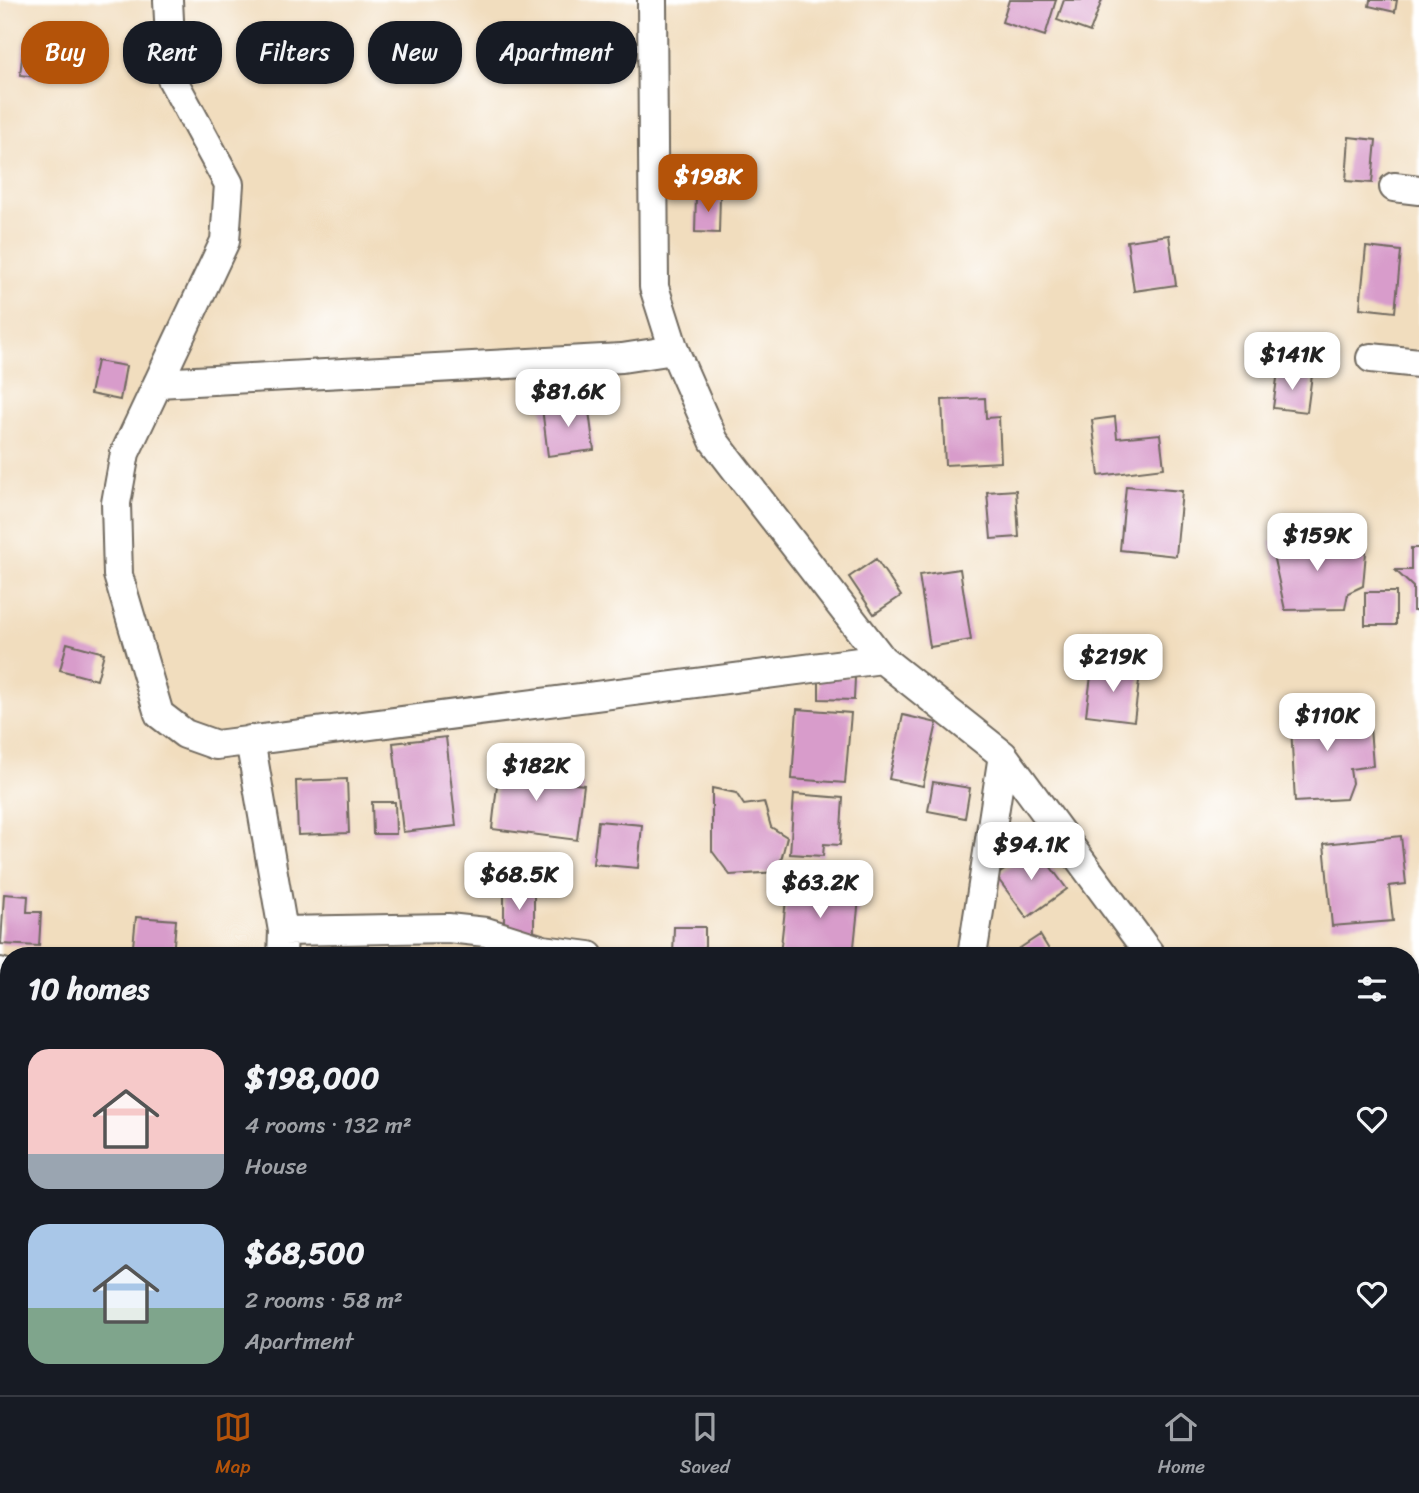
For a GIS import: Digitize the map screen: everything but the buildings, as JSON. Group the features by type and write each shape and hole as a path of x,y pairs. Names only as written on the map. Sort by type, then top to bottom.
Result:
{"street":[{"path":"169,0 172,79 229,184 225,241 125,453 116,503 118,575 159,714 185,734 216,745 882,659"},
{"path":"652,0 654,287 674,350 715,441 882,659 1003,755 1144,947"},
{"path":"158,383 622,358 674,350"},
{"path":"1371,358 1419,363"},
{"path":"250,740 283,944 448,928 486,932 534,947"},
{"path":"973,947 1003,755"}]}
